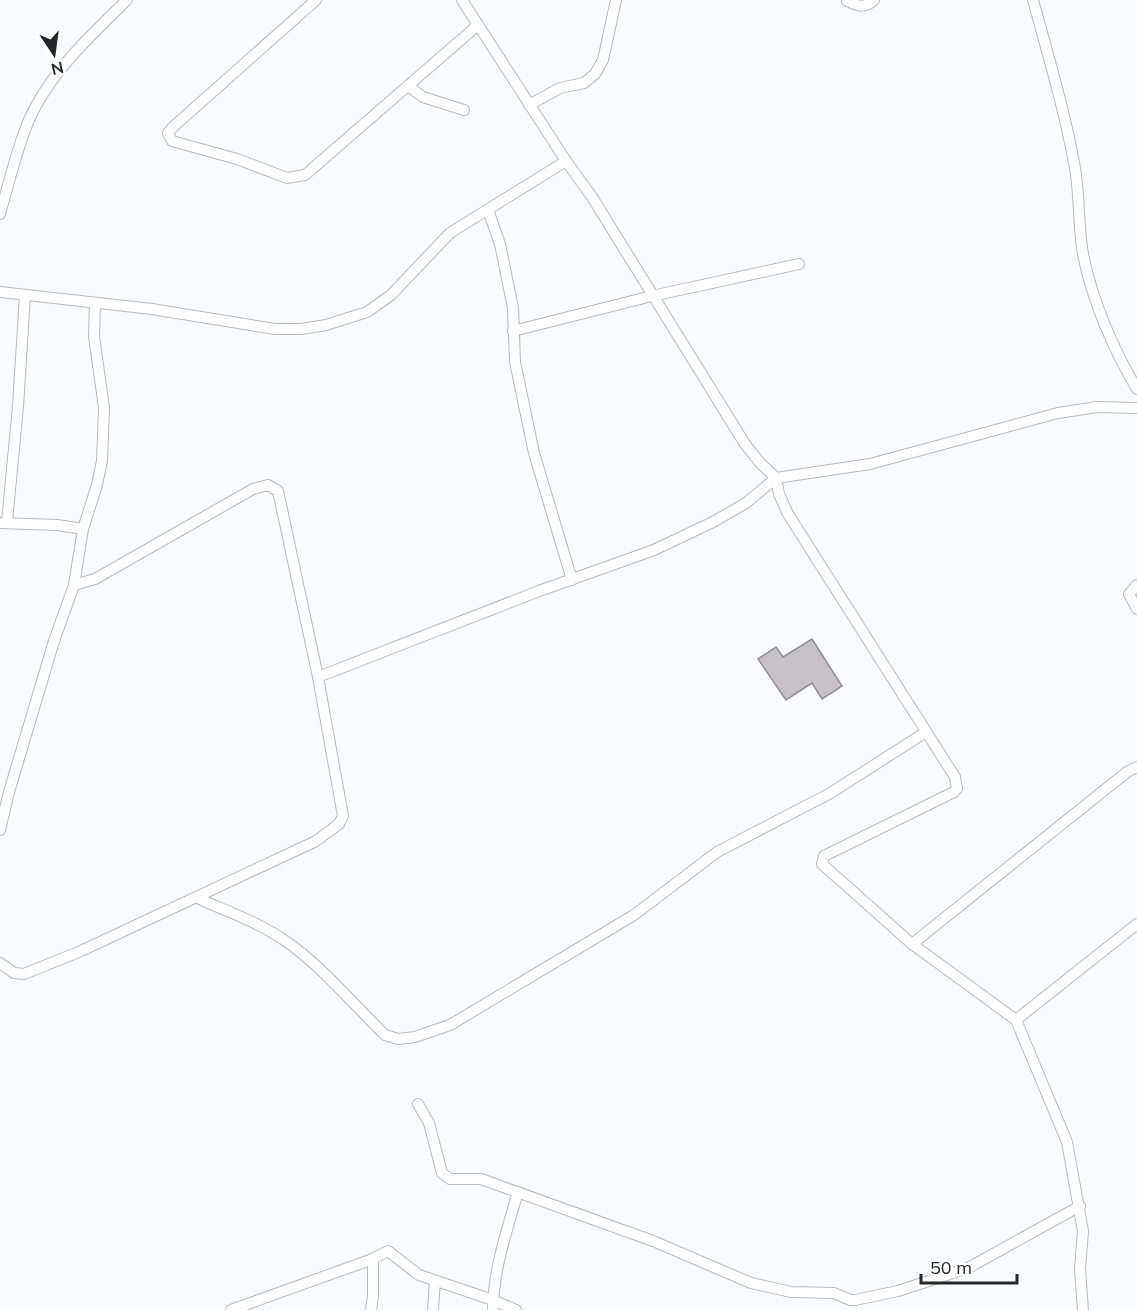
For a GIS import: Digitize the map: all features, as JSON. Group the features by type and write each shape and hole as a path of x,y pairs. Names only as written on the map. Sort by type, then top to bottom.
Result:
{"street":[{"path":"0,214 26,129 40,99 84,41 126,0"},
{"path":"316,0 173,127 168,133 172,141 237,159 287,178 305,175 478,25"},
{"path":"462,0 529,105 592,197 745,444 776,478 782,502 789,514 955,777 957,789 950,795 824,856 822,864 912,944 1017,1020 1067,1142 1083,1231 1080,1269 1083,1310"},
{"path":"529,105 560,88 584,83 596,74 603,60 616,0"},
{"path":"848,1 859,7 867,6 874,0"},
{"path":"1033,0 1074,166 1083,254 1095,297 1107,328 1127,373 1137,389"},
{"path":"408,86 423,97 464,110"},
{"path":"0,292 152,309 275,329 301,329 326,325 367,312 391,295 450,234 566,161"},
{"path":"488,210 500,244 513,308 518,381 534,453 572,580"},
{"path":"513,331 652,296 799,264"},
{"path":"25,295 18,406 3,523 83,529"},
{"path":"0,831 4,789 74,585 83,529 97,485 102,451 104,396 94,336 95,303"},
{"path":"318,677 654,550 713,522 746,503 776,478 870,464 1058,413 1097,407 1137,408"},
{"path":"0,963 14,973 26,973 81,951 316,841 339,824 343,816 318,677 280,495 273,488 268,485 253,489 95,579 74,585"},
{"path":"1137,585 1129,594 1137,609"},
{"path":"197,897 285,940 313,964 385,1035 398,1039 415,1037 435,1032 458,1021 634,915 717,852 829,794 926,732"},
{"path":"912,944 1126,772 1137,767"},
{"path":"1017,1020 1137,924"},
{"path":"418,1104 429,1123 442,1173 446,1177 481,1179 653,1241 751,1283 791,1292 834,1293 850,1300 898,1291 968,1268 1080,1206"},
{"path":"493,1305 504,1245 518,1192"},
{"path":"231,1310 391,1251 419,1275 493,1305 516,1310"},
{"path":"370,1310 374,1285 373,1259"},
{"path":"433,1310 435,1281"}],"building":[{"path":"812,639 842,686 822,699 812,683 786,700 758,659 776,647 783,657"}]}
